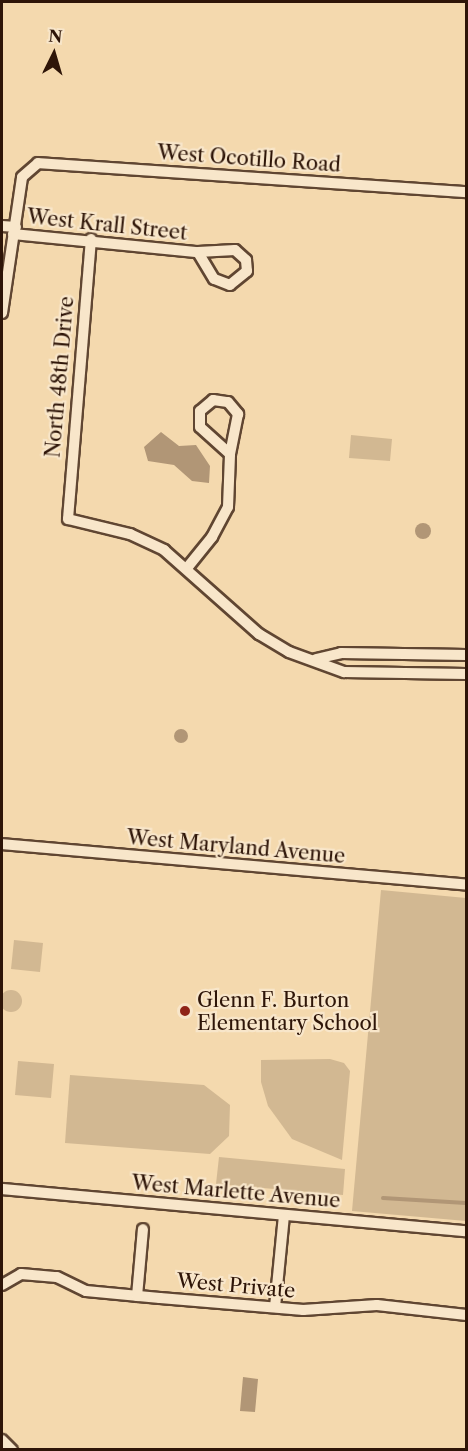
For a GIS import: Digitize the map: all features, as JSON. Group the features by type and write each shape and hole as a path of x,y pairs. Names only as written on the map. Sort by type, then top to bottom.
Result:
{"street":[{"name":"West Ocotillo Road","path":"14,230 22,177 29,166 466,192"},
{"name":"West Krall Street","path":"2,226 14,230 198,252 239,251 247,264 245,276 234,285 219,283 198,252"},
{"path":"2,313 14,230"},
{"name":"North 48th Drive","path":"91,239 68,519 140,537 186,568"},
{"path":"231,454 199,423 202,407 213,400 228,402 238,414 231,454 228,507 212,537 186,568 259,634 289,652 316,659 344,672 466,674"},
{"path":"316,659 341,653 466,655"},
{"name":"West Maryland Avenue","path":"2,844 466,885"},
{"name":"West Marlette Avenue","path":"2,1190 466,1231"},
{"path":"275,1307 284,1215"},
{"path":"137,1296 143,1229"},
{"name":"West Private","path":"4,1283 21,1274 57,1277 86,1291 137,1296 275,1307 363,1305 466,1316"}],"shaded area":[{"path":"161,432 179,446 196,445 210,466 209,483 192,481 174,465 148,461 144,447"},
{"path":"351,435 392,439 390,461 349,458"},
{"path":"420,523 426,523 431,531 429,537 420,539 415,534 415,528"},
{"path":"181,729 186,731 188,736 186,741 181,743 176,741 174,736 176,731"},
{"path":"381,890 466,898 466,1221 352,1211"},
{"path":"14,940 43,943 40,972 11,969"},
{"path":"11,990 19,993 22,1001 19,1009 11,1012 3,1009 0,1001 3,993"},
{"path":"330,1059 344,1063 350,1071 342,1160 292,1139 268,1106 261,1082 261,1060"},
{"path":"18,1061 54,1064 51,1098 15,1095"},
{"path":"70,1075 204,1085 230,1105 229,1136 210,1154 65,1143"},
{"path":"219,1157 345,1169 343,1195 216,1184"},
{"path":"243,1377 258,1379 255,1412 240,1411"}],"waterway":[{"path":"383,1198 466,1203"}],"place":[{"name":"Glenn F. Burton Elementary School","path":"185,1011"}]}
